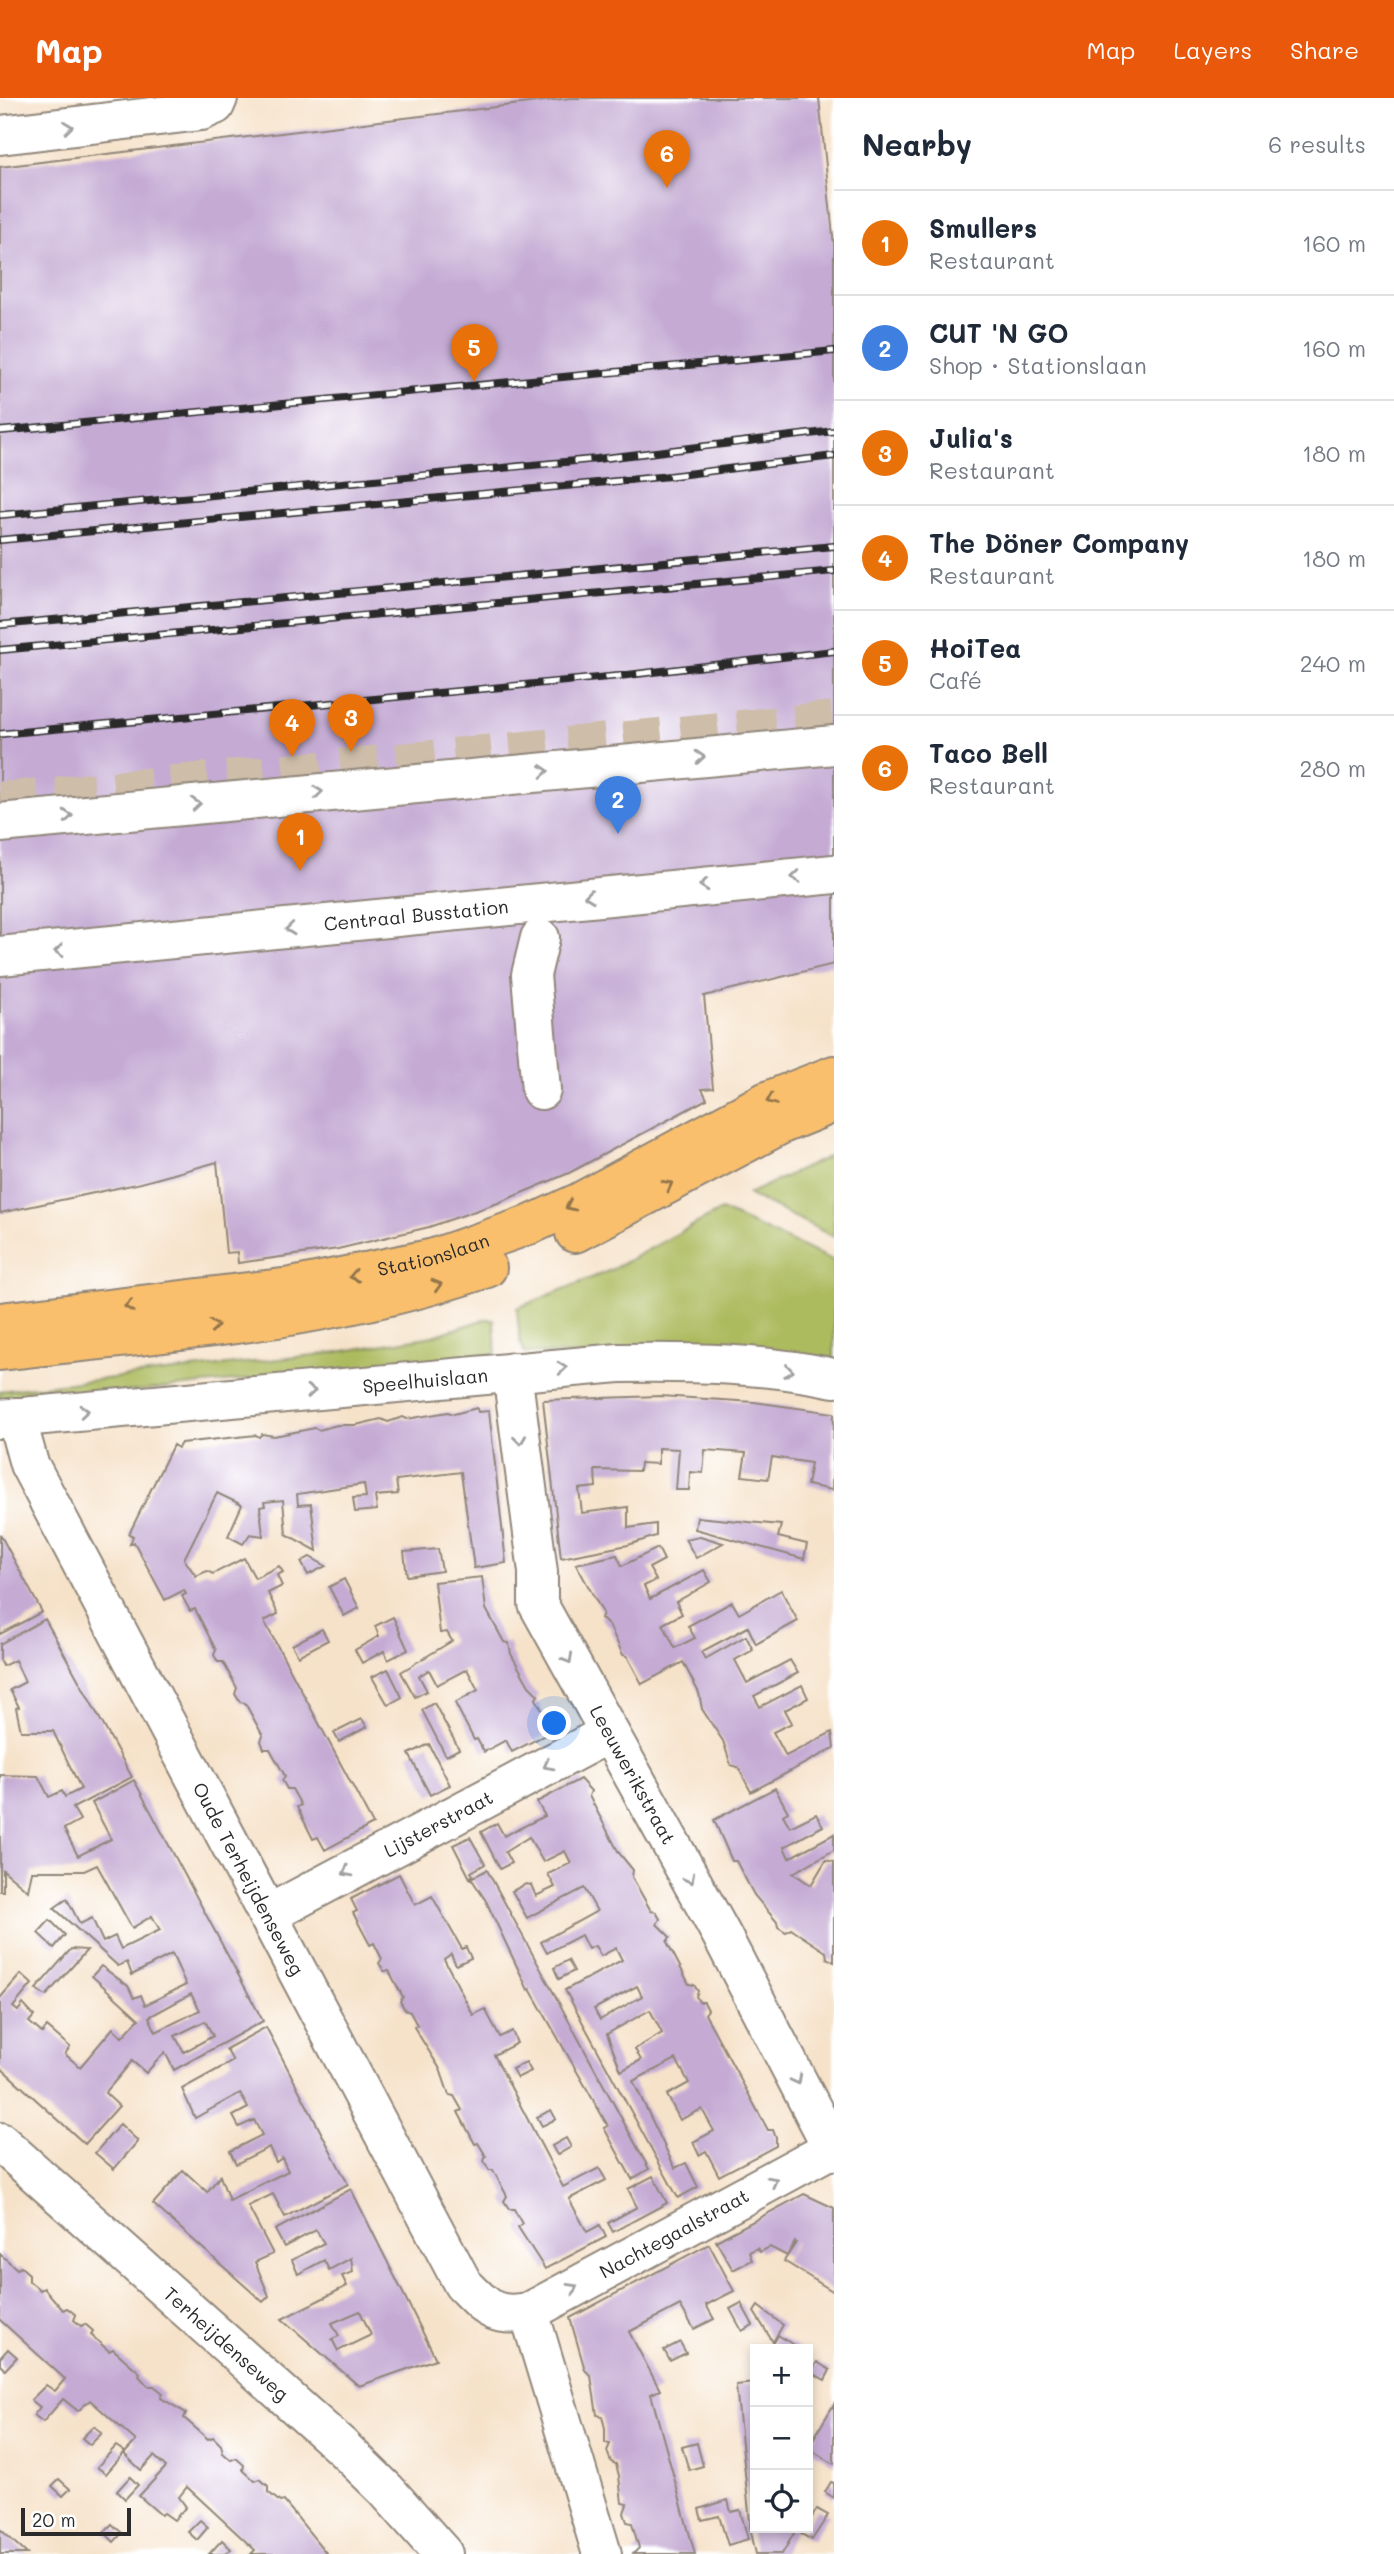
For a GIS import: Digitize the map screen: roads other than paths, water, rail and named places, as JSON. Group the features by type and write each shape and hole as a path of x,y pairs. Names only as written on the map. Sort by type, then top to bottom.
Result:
{"main road":[{"name":"Stationslaan","path":"0,1322 292,1287 435,1258 532,1224 580,1202 767,1101 834,1074"},
{"name":"Stationslaan","path":"0,1351 304,1313 440,1284 542,1248 782,1124 834,1103"}],"street":[{"path":"0,135 201,111 215,105 218,98"},
{"path":"0,823 834,745"},
{"name":"Centraal Busstation","path":"0,956 834,874"},
{"path":"529,951 541,1090"},
{"name":"Speelhuislaan","path":"8,1418 619,1363 684,1362 756,1366 834,1378"},
{"name":"Leeuwerikstraat","path":"512,1372 538,1572 538,1604 721,1934 833,2149"},
{"name":"Oude Terheijdenseweg","path":"8,1418 29,1464 463,2284 491,2312 520,2314"},
{"name":"Lijsterstraat","path":"267,1915 608,1733"},
{"name":"Terheijdenseweg","path":"0,2142 342,2447 386,2490 443,2554"},
{"name":"Nachtegaalstraat","path":"520,2314 833,2149"},
{"path":"520,2314 602,2554"}],"tunnel":[{"path":"0,801 834,720"}],"railway":[{"path":"0,431 834,351"},
{"path":"0,515 597,459 834,431"},
{"path":"0,540 670,476 834,456"},
{"path":"0,625 834,546"},
{"path":"0,650 834,571"},
{"path":"0,734 619,676 834,651"}],"place":[{"name":"Taco Bell","path":"667,188"},
{"name":"HoiTea","path":"474,382"},
{"name":"Julia's","path":"351,752"},
{"name":"The Döner Company","path":"292,757"},
{"name":"CUT 'N GO","path":"618,834"},
{"name":"Smullers","path":"300,871"}]}
